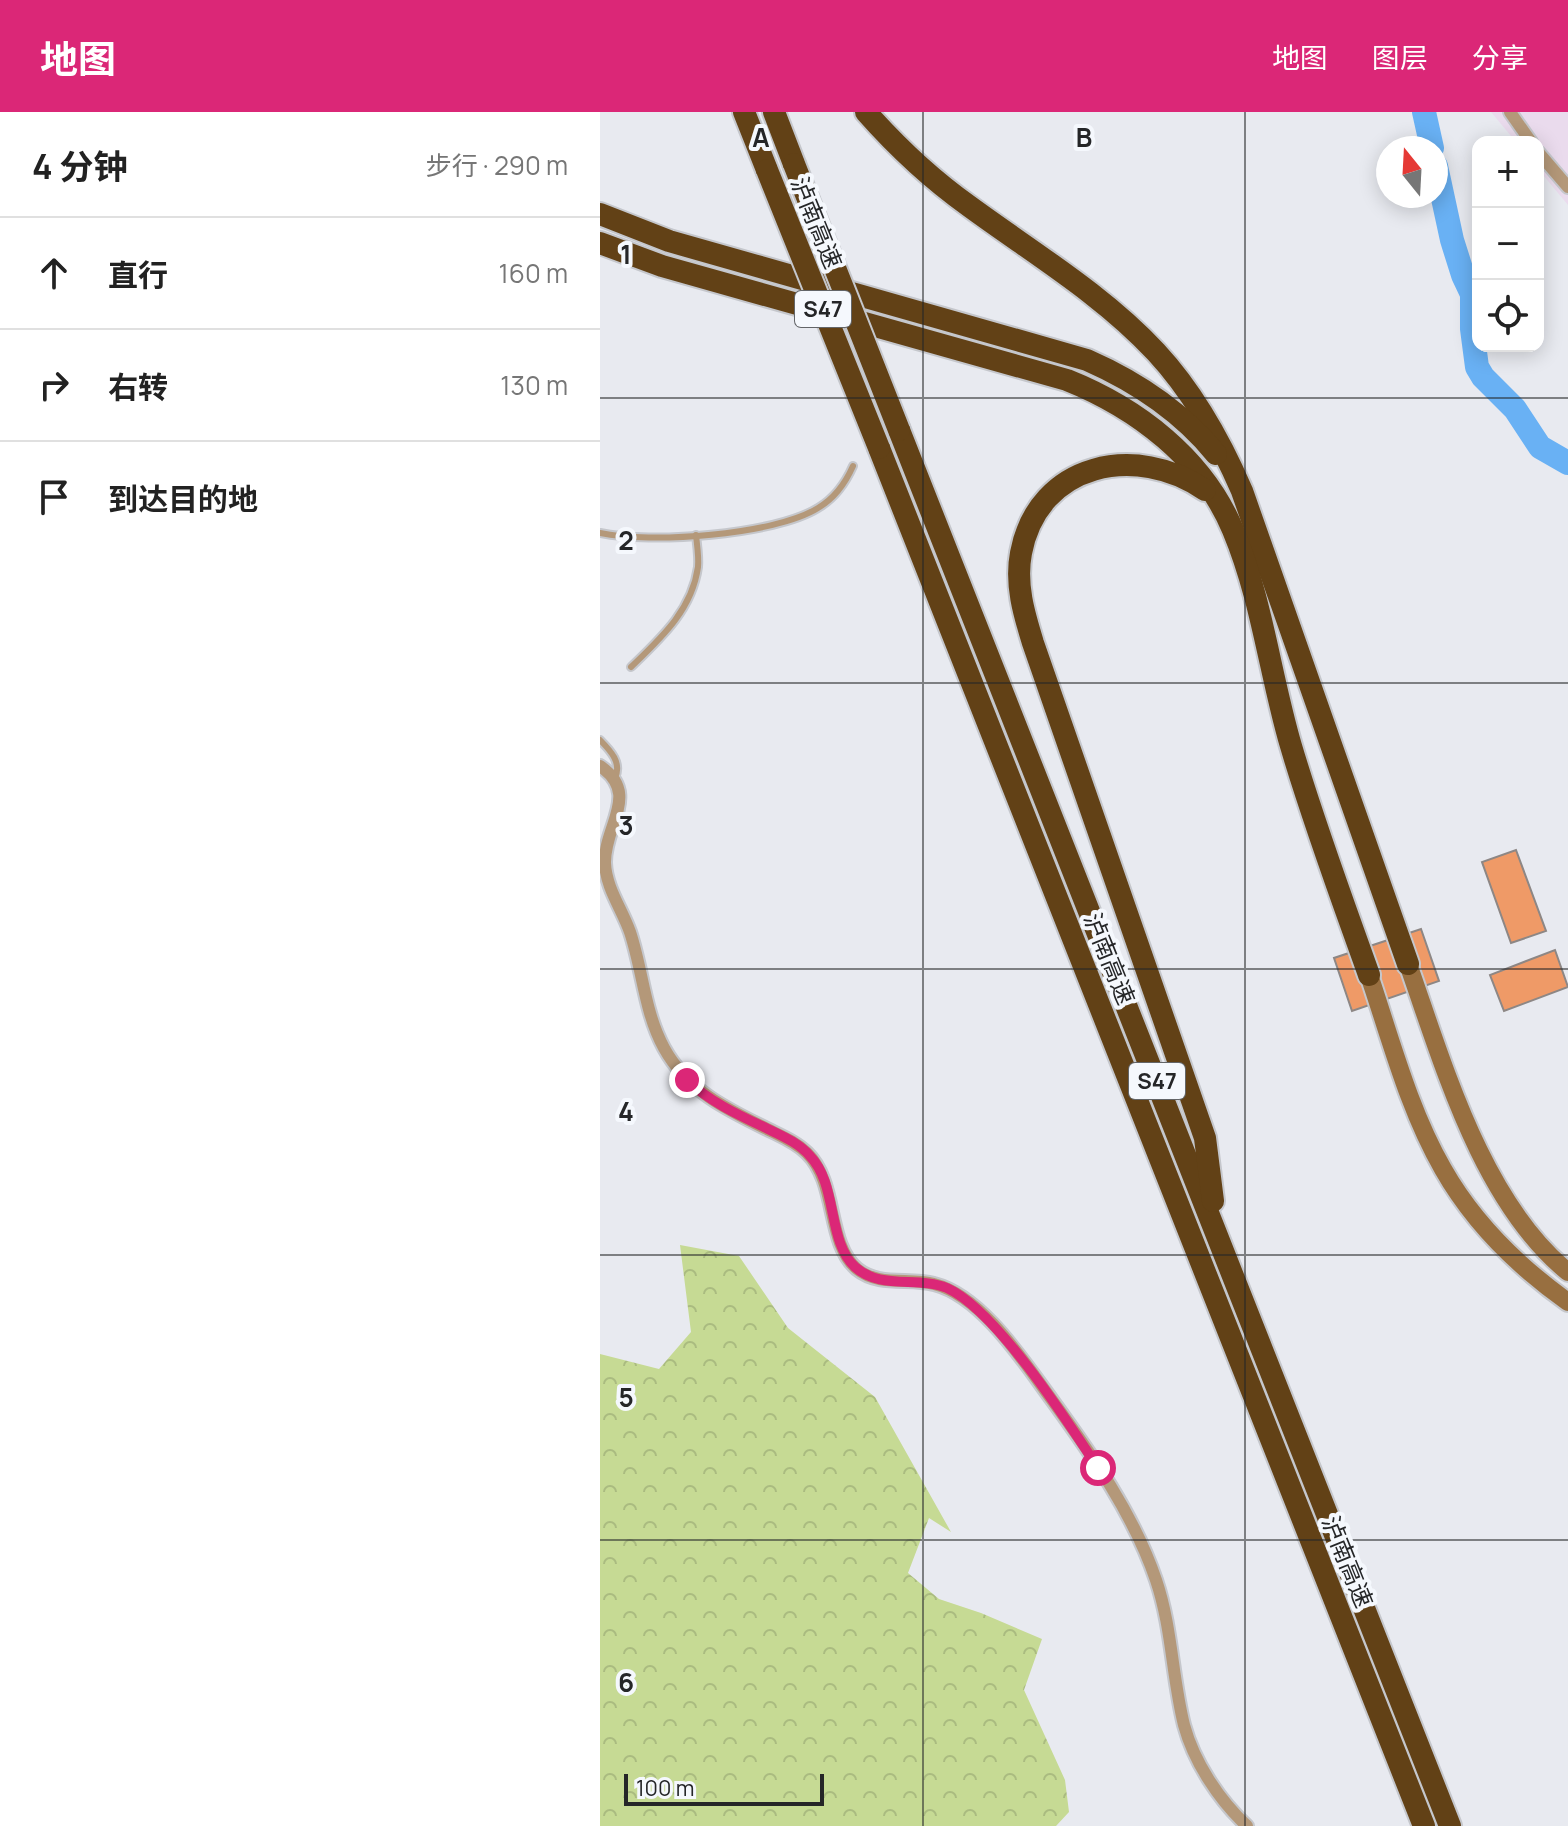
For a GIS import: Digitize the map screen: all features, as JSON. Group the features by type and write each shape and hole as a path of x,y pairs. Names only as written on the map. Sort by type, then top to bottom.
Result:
{"highway":[{"name":"泸南高速","path":"774,112 1450,1826"},
{"path":"866,112 931,176 1095,296 1154,350 1197,403 1220,442 1242,491 1408,964"},
{"name":"泸南高速","path":"745,113 1424,1826"},
{"path":"600,214 669,241 1087,360 1135,384 1172,410 1209,445 1242,491"},
{"path":"600,243 662,266 1048,374 1088,388 1133,413 1167,440 1200,475 1220,505 1243,557 1290,743 1369,975"},
{"path":"1217,1231 1205,1138 1033,643 1019,576 1026,535 1042,507 1069,481 1096,469 1127,464 1160,467 1193,482 1220,505"}],"main road":[{"path":"1408,964 1449,1078 1491,1172 1522,1225 1542,1249 1568,1272"},
{"path":"1369,975 1426,1136 1454,1187 1500,1244 1567,1301"}],"street":[{"path":"1510,112 1527,136"},
{"path":"1544,159 1568,187"},
{"path":"600,766 615,778 620,797 607,847 606,875 630,933 649,1015 670,1058 687,1080 708,1097 791,1141 810,1155 825,1183 844,1251 857,1269 879,1279 928,1282 959,1295 993,1326 1051,1399 1098,1468 1141,1544 1166,1616 1188,1738 1220,1795 1247,1826"}],"lane":[{"path":"600,533 638,537 696,535 757,529 788,521 810,513 836,494 853,466"},
{"path":"631,667 671,629 686,603 698,566 696,535"},
{"path":"600,740 617,763 615,778"}],"shaded area":[{"path":"1491,112 1568,112 1568,205 1544,176 1544,136 1511,136"}],"green space":[{"path":"680,1245 739,1256 788,1328 875,1397 951,1532 929,1518 908,1573 939,1599 1042,1639 1024,1690 1065,1780 1069,1812 1056,1826 600,1826 600,1354 659,1369 691,1332"}],"building":[{"path":"1516,850 1546,931 1511,943 1482,862"},
{"path":"1421,929 1439,981 1352,1011 1334,958"},
{"path":"1555,950 1568,987 1504,1011 1490,975"}],"waterway":[{"path":"1424,112 1429,136"},
{"path":"1445,208 1452,240 1472,294 1477,367 1515,409 1540,447 1568,463"}],"route":[{"path":"687,1080 719,1105 791,1141 810,1155 825,1183 844,1251 857,1269 879,1279 937,1284 972,1304 1000,1333 1051,1399 1098,1468"}]}
